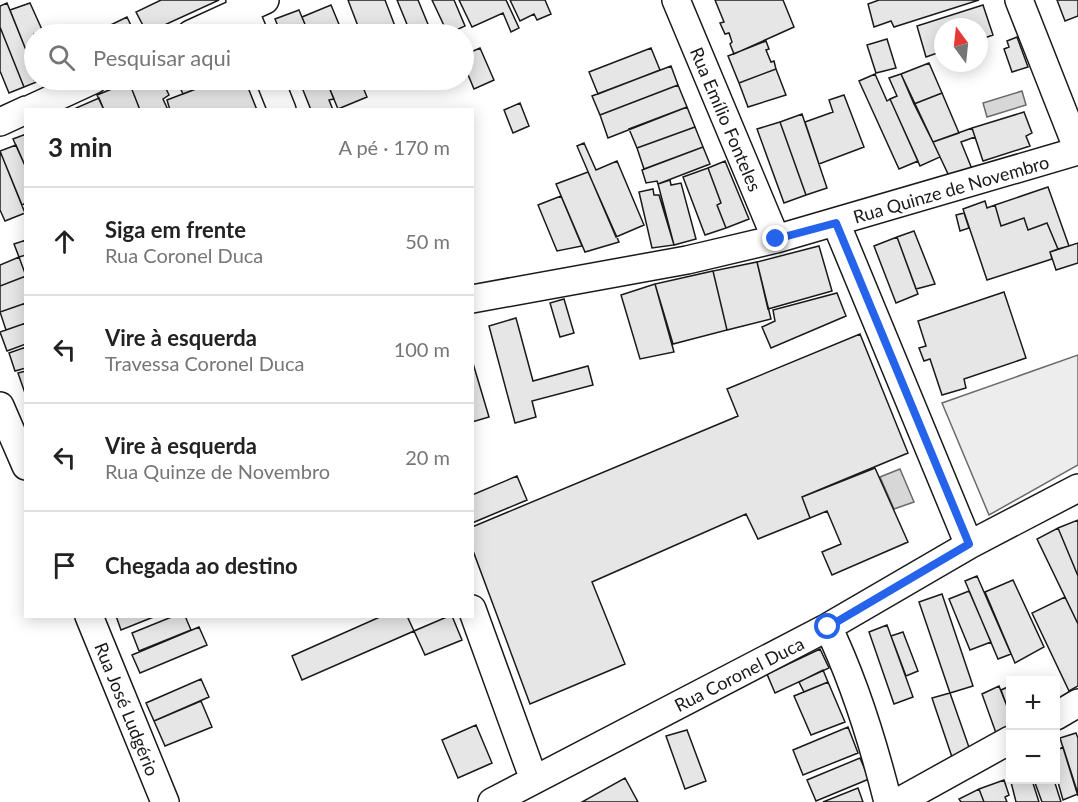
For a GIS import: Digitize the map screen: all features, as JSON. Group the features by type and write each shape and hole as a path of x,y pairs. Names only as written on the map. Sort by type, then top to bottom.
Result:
{"street":[{"name":"Rua Emílio Fonteles","path":"675,0 776,239"},
{"path":"1019,0 1078,151"},
{"path":"217,24 251,11"},
{"path":"31,108 71,90"},
{"path":"274,90 281,108"},
{"path":"0,122 24,111"},
{"name":"Rua Quinze de Novembro","path":"474,299 687,260 776,239 1078,151"},
{"path":"836,223 969,544"},
{"path":"0,406 13,441 24,462"},
{"name":"Rua Coronel Duca","path":"492,802 828,627 969,544 1078,488"},
{"path":"474,615 534,780"},
{"name":"Rua José Ludgério","path":"90,618 165,802"},
{"path":"828,627 846,664 875,751 888,802"},
{"path":"1060,714 1078,704"},
{"path":"898,802 1006,743"}],"shaded area":[{"path":"1022,91 1026,105 987,117 983,103"},
{"path":"1078,355 1078,465 989,515 942,403"},
{"path":"900,469 914,502 894,509 880,477"}],"building":[{"path":"161,0 219,0 167,24 142,24 136,12"},
{"path":"348,0 385,0 394,24 357,24"},
{"path":"397,0 418,0 428,24 407,24"},
{"path":"432,0 454,0 464,24 443,24"},
{"path":"459,0 506,0 519,28 511,32 503,13 474,26 471,24"},
{"path":"510,0 545,0 551,14 537,20 534,14 520,21"},
{"path":"715,0 783,0 794,27 734,54 729,33 725,34 720,23 724,22"},
{"path":"879,0 979,0 894,27 891,21 874,27 868,4"},
{"path":"1057,0 1078,0 1078,16 1065,21"},
{"path":"7,3 24,45 24,87 0,27 0,6"},
{"path":"30,3 39,24 24,24 24,45 10,10"},
{"path":"331,5 339,24 305,24 302,17"},
{"path":"983,5 987,18 942,18"},
{"path":"299,10 305,24 277,24 275,19"},
{"path":"127,17 130,24 113,24"},
{"path":"988,20 993,35 988,37"},
{"path":"934,21 934,54 926,57 917,26"},
{"path":"0,27 24,87 9,93 0,71"},
{"path":"1017,37 1028,67 1012,72 1004,49 1009,47 1007,41"},
{"path":"887,39 896,68 876,73 867,45"},
{"path":"766,41 769,49 766,50 771,62 774,61 776,69 739,83 728,56"},
{"path":"480,48 494,80 474,89 474,51"},
{"path":"651,48 660,70 598,94 589,72"},
{"path":"929,63 942,93 914,104 901,74"},
{"path":"671,66 678,85 600,115 592,96"},
{"path":"776,69 786,95 748,107 739,83"},
{"path":"875,74 887,101 890,99 918,161 899,169 859,81"},
{"path":"901,74 940,157 920,166 890,99 897,96 889,78"},
{"path":"678,85 687,107 608,138 600,115"},
{"path":"109,90 132,90 139,108 103,108 97,95"},
{"path":"132,90 167,90 169,95 163,99 167,108 139,108"},
{"path":"181,90 193,90 183,94"},
{"path":"193,90 249,90 256,108 169,108 167,100"},
{"path":"303,90 330,90 334,99 329,100 332,108 310,108"},
{"path":"330,90 364,90 367,97 338,108"},
{"path":"942,93 959,133 933,142 914,104"},
{"path":"844,95 864,147 819,164 805,122 833,112 829,100"},
{"path":"99,98 103,108 76,108"},
{"path":"520,103 529,126 513,133 504,110"},
{"path":"687,107 695,127 637,148 629,129"},
{"path":"1024,112 1032,133 1026,136 1030,146 983,161 972,128"},
{"path":"802,114 827,188 806,195 780,122"},
{"path":"780,122 806,195 784,203 757,129"},
{"path":"695,127 703,147 644,169 637,148"},
{"path":"972,128 975,137 961,142 972,169 949,176 933,142"},
{"path":"24,135 24,164 13,139"},
{"path":"584,143 596,170 617,161 644,225 616,237 577,146"},
{"path":"16,145 24,163 24,204 22,205 0,151"},
{"path":"703,147 710,164 658,184 657,181 646,183 642,170"},
{"path":"0,151 24,213 5,221 0,210"},
{"path":"725,161 749,219 726,228 717,205 721,203 708,168"},
{"path":"708,168 721,203 717,205 726,228 705,235 683,177"},
{"path":"588,172 619,242 585,252 556,184"},
{"path":"670,180 671,185 681,183 696,239 674,245 658,184"},
{"path":"1048,187 1069,246 1058,249 1047,223 1028,230 1024,218 1001,226 995,205"},
{"path":"653,189 654,195 659,195 674,245 652,248 639,192"},
{"path":"561,196 582,246 557,251 538,205"},
{"path":"985,201 987,208 995,205 1001,226 1024,218 1028,230 1047,223 1058,249 1050,252 1052,259 987,280 963,209"},
{"path":"964,213 969,228 960,231 956,215"},
{"path":"914,231 935,284 916,289 897,237"},
{"path":"897,237 918,294 896,303 874,246"},
{"path":"24,241 24,256 19,257 14,244"},
{"path":"1078,243 1078,263 1056,270 1050,252"},
{"path":"819,246 832,291 768,309 757,262"},
{"path":"19,257 24,277 0,286 0,265"},
{"path":"757,262 771,319 727,330 713,271"},
{"path":"713,271 727,330 673,344 655,284"},
{"path":"24,277 24,304 0,312 0,286"},
{"path":"655,284 674,352 640,359 621,295"},
{"path":"1004,292 1026,358 964,379 966,388 942,395 930,359 924,361 919,348 926,346 918,321"},
{"path":"837,293 846,316 771,348 762,327 775,321 773,310"},
{"path":"564,299 574,333 560,337 550,303"},
{"path":"24,304 24,324 6,330 0,312"},
{"path":"516,318 533,381 588,366 593,385 532,401 536,417 515,423 489,326"},
{"path":"24,324 24,345 7,351 0,332"},
{"path":"860,334 908,453 802,497 810,518 758,539 746,514 592,582 625,664 530,704 474,553 474,526 738,416 727,389"},
{"path":"24,348 24,369 15,371 9,353"},
{"path":"474,367 489,417 474,421"},
{"path":"24,372 24,390 18,373"},
{"path":"875,468 908,542 832,575 822,552 841,544 827,511 810,518 802,497"},
{"path":"517,476 527,500 474,522 474,494"},
{"path":"1078,520 1078,576 1058,528"},
{"path":"1058,528 1078,576 1078,624 1037,539"},
{"path":"977,576 1011,654 998,659 965,581"},
{"path":"1013,580 1044,647 1015,663 985,592"},
{"path":"969,591 991,642 970,650 949,599"},
{"path":"942,594 973,686 950,693 919,602"},
{"path":"1065,597 1078,624 1078,686 1069,691 1032,613"},
{"path":"117,618 151,618 121,630"},
{"path":"169,618 186,618 191,630 139,651 132,633"},
{"path":"378,618 408,618 414,631 302,680 292,656"},
{"path":"444,618 453,618 462,640 425,655 414,631"},
{"path":"887,625 913,697 894,704 869,632"},
{"path":"199,627 207,645 140,673 132,655"},
{"path":"903,632 918,671 906,676 891,636"},
{"path":"820,649 829,668 775,693 767,674"},
{"path":"823,670 828,682 804,692 799,682"},
{"path":"201,679 209,697 154,721 146,703"},
{"path":"828,682 845,722 811,735 794,696"},
{"path":"999,686 1006,704 1006,729 996,733 982,694"},
{"path":"1006,688 1006,703 1001,690"},
{"path":"950,693 971,753 953,760 932,698"},
{"path":"201,701 212,727 165,746 154,721"},
{"path":"476,725 492,763 458,778 442,740"},
{"path":"848,727 858,753 803,775 793,750"},
{"path":"687,730 706,781 685,789 666,736"},
{"path":"1076,733 1078,738 1078,796 1060,738"},
{"path":"1063,747 1078,794 1063,800 1059,784 1060,749"},
{"path":"860,758 869,779 816,801 807,780"},
{"path":"625,778 638,802 582,802"},
{"path":"1004,780 1009,795 1005,797 1007,802 984,802 979,789"},
{"path":"1012,784 1033,784 1039,802 1016,802"},
{"path":"1035,784 1055,784 1061,802 1042,802"},
{"path":"858,788 863,802 823,802"},
{"path":"979,789 984,802 961,802 959,799"}],"route":[{"path":"776,239 836,223 969,544 828,627"}]}
